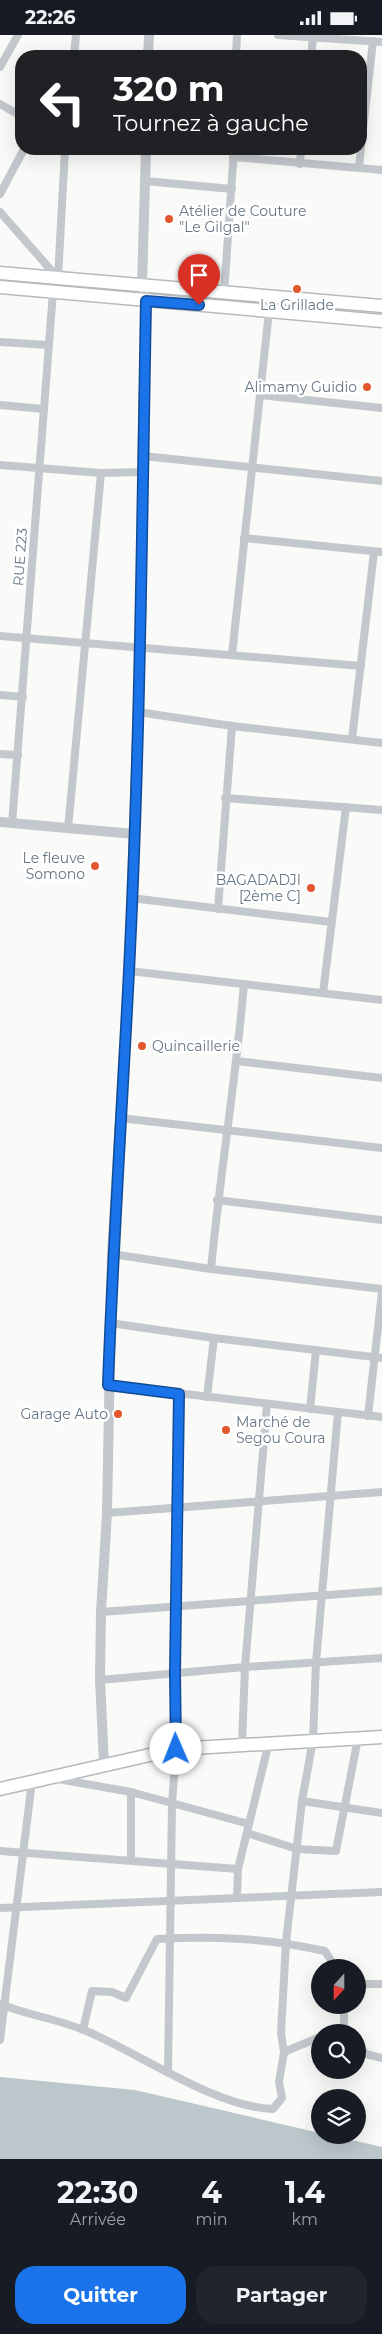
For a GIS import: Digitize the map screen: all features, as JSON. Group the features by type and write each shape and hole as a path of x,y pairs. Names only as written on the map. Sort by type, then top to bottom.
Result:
{"main road":[{"path":"0,273 224,294 382,306"},
{"path":"0,287 382,321"},
{"path":"0,1789 176,1749 312,1739 382,1737"}],"street":[{"path":"0,67 18,35"},
{"path":"75,50 76,35"},
{"path":"148,50 149,35"},
{"path":"236,50 237,35"},
{"path":"278,35 382,42"},
{"path":"312,50 314,37"},
{"path":"367,94 373,41"},
{"path":"0,104 15,112"},
{"path":"0,194 21,155"},
{"path":"58,278 65,155"},
{"path":"104,1764 100,1680 101,1612 107,1513 112,1254 129,971 140,647 146,301 142,285 146,155"},
{"path":"224,294 234,155"},
{"path":"246,155 300,164 382,170"},
{"path":"300,164 301,155"},
{"path":"359,167 360,155"},
{"path":"145,181 232,189"},
{"path":"0,212 58,278"},
{"name":"RUE 223","path":"12,823 53,292"},
{"path":"232,655 268,311"},
{"path":"0,342 48,345"},
{"path":"260,395 382,408"},
{"path":"0,405 44,409"},
{"path":"143,456 382,481"},
{"path":"0,465 101,473 142,472"},
{"path":"68,829 83,643 101,473"},
{"path":"244,538 378,552 352,739"},
{"path":"0,636 361,666"},
{"path":"0,695 23,697"},
{"path":"138,712 232,726 382,743"},
{"path":"218,909 232,726"},
{"path":"0,754 18,755"},
{"path":"225,798 382,810"},
{"path":"323,993 346,807"},
{"path":"0,822 134,834"},
{"path":"131,898 331,923"},
{"path":"129,971 382,1000"},
{"path":"211,1269 217,1200 229,1131 244,984"},
{"path":"237,1061 382,1078"},
{"path":"120,1118 382,1148"},
{"path":"217,1200 382,1220"},
{"path":"112,1254 211,1269 382,1290 378,1357 368,1415"},
{"path":"110,1323 214,1338 378,1357"},
{"path":"207,1397 214,1338"},
{"path":"310,1409 316,1350"},
{"path":"108,1385 382,1417"},
{"path":"168,2072 172,1803 176,1749 175,1673 179,1394"},
{"path":"242,1744 245,1667 267,1404"},
{"path":"2,2005 84,2029 216,2095 255,2108 274,2109 282,2097 279,2082 284,2052 281,2033 286,1942 302,1801 312,1739 316,1662 338,1412"},
{"path":"107,1513 382,1492"},
{"path":"101,1612 382,1591"},
{"path":"100,1680 245,1667 382,1658"},
{"path":"247,1833 297,1849 336,1851 358,1738"},
{"path":"237,1897 238,1869 270,1742"},
{"path":"51,1777 131,1792 250,1824"},
{"path":"0,2040 2,2005 17,1907 32,1781"},
{"path":"130,1860 131,1792"},
{"path":"302,1801 382,1813"},
{"path":"0,1851 23,1851 238,1869"},
{"path":"0,1908 382,1892"},
{"path":"84,2029 92,1991 112,1992 126,1997 157,1939 208,1936 286,1942 325,1951 330,1959"},
{"path":"366,1984 382,1984"},
{"path":"284,2052 311,2041"},
{"path":"366,2054 382,2058"}],"shaded area":[{"path":"0,2077 135,2090 311,2131 311,2144 366,2143 382,2147 382,2159 0,2159"}],"place":[{"name":"Atélier de Couture \"Le Gilgal\"","path":"169,219"},
{"name":"La Grillade","path":"297,289"},
{"name":"Alimamy Guidio","path":"367,387"},
{"name":"Le fleuve Somono","path":"95,866"},
{"name":"BAGADADJI [2ème C]","path":"311,888"},
{"name":"Quincaillerie","path":"142,1046"},
{"name":"Garage Auto","path":"118,1414"},
{"name":"Marché de Segou Coura","path":"226,1430"}],"route":[{"path":"176,1749 175,1673 179,1394 108,1385 112,1254 129,971 142,593 142,472 146,301 199,305"}]}
